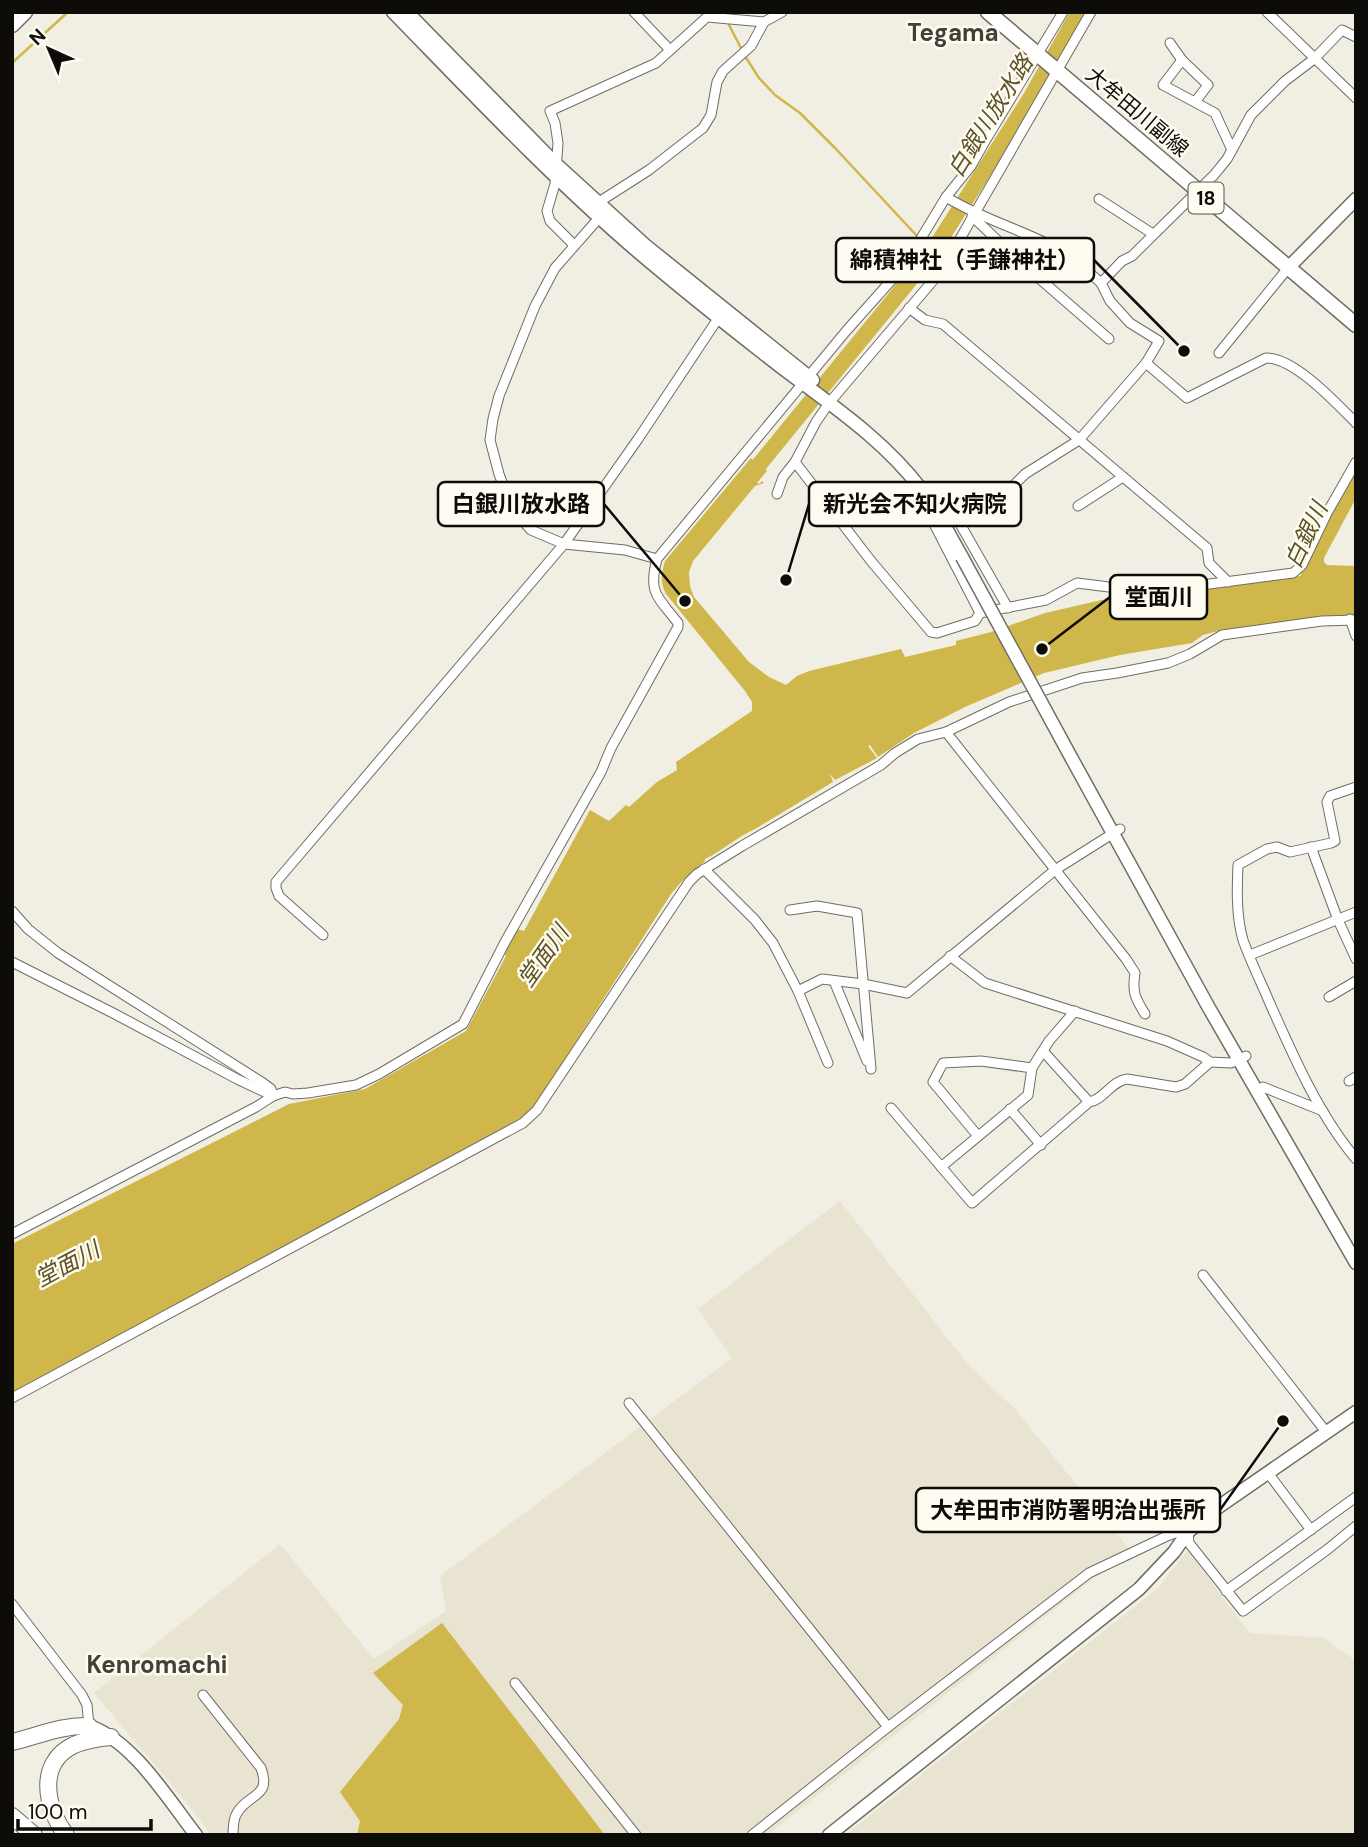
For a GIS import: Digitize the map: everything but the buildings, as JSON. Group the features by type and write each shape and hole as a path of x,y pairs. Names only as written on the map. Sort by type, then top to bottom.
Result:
{"highway":[{"path":"12,1742 64,1727 111,1737"},
{"path":"66,1835 51,1808 49,1777 60,1756 89,1733"},
{"path":"12,1816 34,1835"},
{"path":"12,1825 23,1835"}],"main road":[{"path":"12,25 25,12"},
{"name":"大牟田川副線","path":"988,12 1356,325"}],"street":[{"path":"393,12 556,170 599,202 721,313"},
{"path":"407,12 599,218 894,447 926,483 1242,1058 1356,1248"},
{"path":"634,12 670,50"},
{"path":"599,202 649,170 703,128 723,71 751,46 764,22 782,12"},
{"path":"12,1234 273,1096 285,1092 325,1092 356,1085 463,1024 505,942 678,628 678,623 660,601 653,586 652,578 657,559 846,330 905,265 971,166 1063,12"},
{"path":"777,494 783,477 795,462 831,400 942,270 972,213 1091,12"},
{"path":"1267,12 1356,98"},
{"path":"574,245 550,221 547,211 555,184 558,143 550,111 656,63 707,17 764,22"},
{"path":"1101,283 1214,175 1232,150 1251,115 1285,81 1314,59 1342,30 1356,37"},
{"path":"1170,43 1182,60 1208,85 1195,102"},
{"path":"1182,60 1163,85 1215,113 1232,150"},
{"path":"949,198 972,213 1056,247 1101,283 1110,301 1130,323 1159,341 1146,363 1079,440 1026,474 999,500"},
{"path":"1099,199 1153,234"},
{"path":"1219,354 1288,268 1356,199"},
{"path":"599,202 599,218 555,268 535,306 499,396 490,440 509,501 531,530 564,544 625,550 657,559"},
{"path":"972,213 1017,260 1109,339"},
{"path":"909,308 925,320 943,324 1207,548 1209,563 1228,582"},
{"path":"323,935 279,896 276,882 564,544 638,439 721,313"},
{"path":"1146,363 1187,398 1266,358 1273,358 1306,376 1356,423"},
{"path":"795,462 871,561 931,632 937,633 975,621 980,613 1046,600 1077,583 1149,592 1293,573 1302,565 1356,462"},
{"path":"1078,506 1122,477"},
{"path":"937,505 951,508 1008,608"},
{"path":"937,505 932,520 980,613"},
{"path":"12,1398 523,1123 537,1110 686,884 704,869 881,765 914,741 946,732 1009,702 1082,678 1168,663 1222,635 1322,621 1353,620 1356,636"},
{"path":"946,732 1135,973 1133,989 1145,1014"},
{"path":"1356,787 1330,796 1327,802 1335,841 1331,844 1290,852 1277,847 1267,849 1238,865 1239,919 1243,939 1285,1037 1323,1111 1340,1141 1356,1159"},
{"path":"798,991 822,979 907,993 1055,870 1116,831"},
{"path":"1311,848 1338,920 1356,958"},
{"path":"704,869 755,920 773,943 798,991 828,1063"},
{"path":"790,910 817,906 857,913 870,1069 834,981"},
{"path":"12,911 28,929 58,953 264,1083 271,1089 273,1096"},
{"path":"1250,956 1356,912"},
{"path":"950,956 985,983 1167,1041 1210,1062 1231,1063 1242,1058"},
{"path":"12,962 273,1096"},
{"path":"1329,997 1356,981"},
{"path":"941,1167 1028,1095 1032,1068 1049,1041 1075,1011"},
{"path":"1043,1051 1089,1102"},
{"path":"978,1136 933,1082 943,1063 981,1061 1032,1068"},
{"path":"891,1108 972,1203 1089,1102 1097,1101 1121,1080 1175,1087 1185,1084 1210,1062"},
{"path":"1260,1089 1323,1111"},
{"path":"1260,1089 1356,1264"},
{"path":"1010,1109 1041,1145"},
{"path":"1203,1275 1292,1392 1327,1433"},
{"path":"629,1403 888,1727"},
{"path":"829,1835 1139,1589 1174,1552 1188,1532 1214,1510 1356,1412"},
{"path":"1268,1473 1311,1530"},
{"path":"1226,1591 1356,1497"},
{"path":"1188,1532 1189,1543 1243,1611 1356,1526"},
{"path":"752,1835 1088,1573 1167,1536 1188,1532"},
{"path":"12,1604 82,1695 87,1705 89,1733"},
{"path":"515,1682 636,1835"},
{"path":"203,1695 261,1768 265,1778 261,1792 236,1814 233,1835"},
{"path":"111,1737 139,1763 196,1835"}],"shaded area":[{"path":"840,1201 970,1367 1014,1408 1130,1550 767,1835 211,1835 94,1693 280,1544 374,1659 446,1611 440,1576 732,1358 698,1309"},
{"path":"1188,1550 1251,1633 1324,1638 1356,1661 1356,1835 845,1835 1157,1589"}],"water":[{"path":"751,458 755,462 759,458 767,466 767,471 757,483 764,483 755,486 693,561 689,572 690,586 694,597 749,662 769,677 786,685 809,671 901,649 905,657 956,645 956,641 1045,613 1115,597 1132,598 1300,576 1356,467 1356,498 1324,562 1327,565 1356,566 1356,616 1218,631 1203,635 1192,643 1120,655 1044,673 965,707 914,733 878,757 870,745 868,746 877,758 835,780 830,774 833,782 705,859 697,870 680,884 531,1111 525,1116 12,1393 12,1244 289,1104 365,1089 466,1031 506,956 504,953 517,929 524,931 590,810 609,821 626,805 629,807 657,782 677,770 676,762 752,711 752,702 745,691 666,594 662,578 665,561"},
{"path":"442,1623 605,1835 357,1835 360,1821 340,1792 399,1719 403,1705 373,1673"}],"waterway":[{"path":"12,63 68,12"},
{"name":"白銀川放水路","path":"749,477 931,254 1031,97 1079,12"},
{"path":"727,21 742,50"},
{"path":"745,56 759,78 775,95 800,113 918,237"},
{"path":"922,242 931,254"}],"place":[{"name":"綿積神社（手鎌神社）","path":"1184,351"},
{"name":"新光会不知火病院","path":"786,580"},
{"name":"白銀川放水路","path":"685,601"},
{"name":"堂面川","path":"1042,649"},
{"name":"大牟田市消防署明治出張所","path":"1283,1421"}],"district":[{"name":"Tegama","path":"953,33"},
{"name":"Kenromachi","path":"157,1665"}],"water label":[{"name":"白銀川","path":"1306,535"}]}
